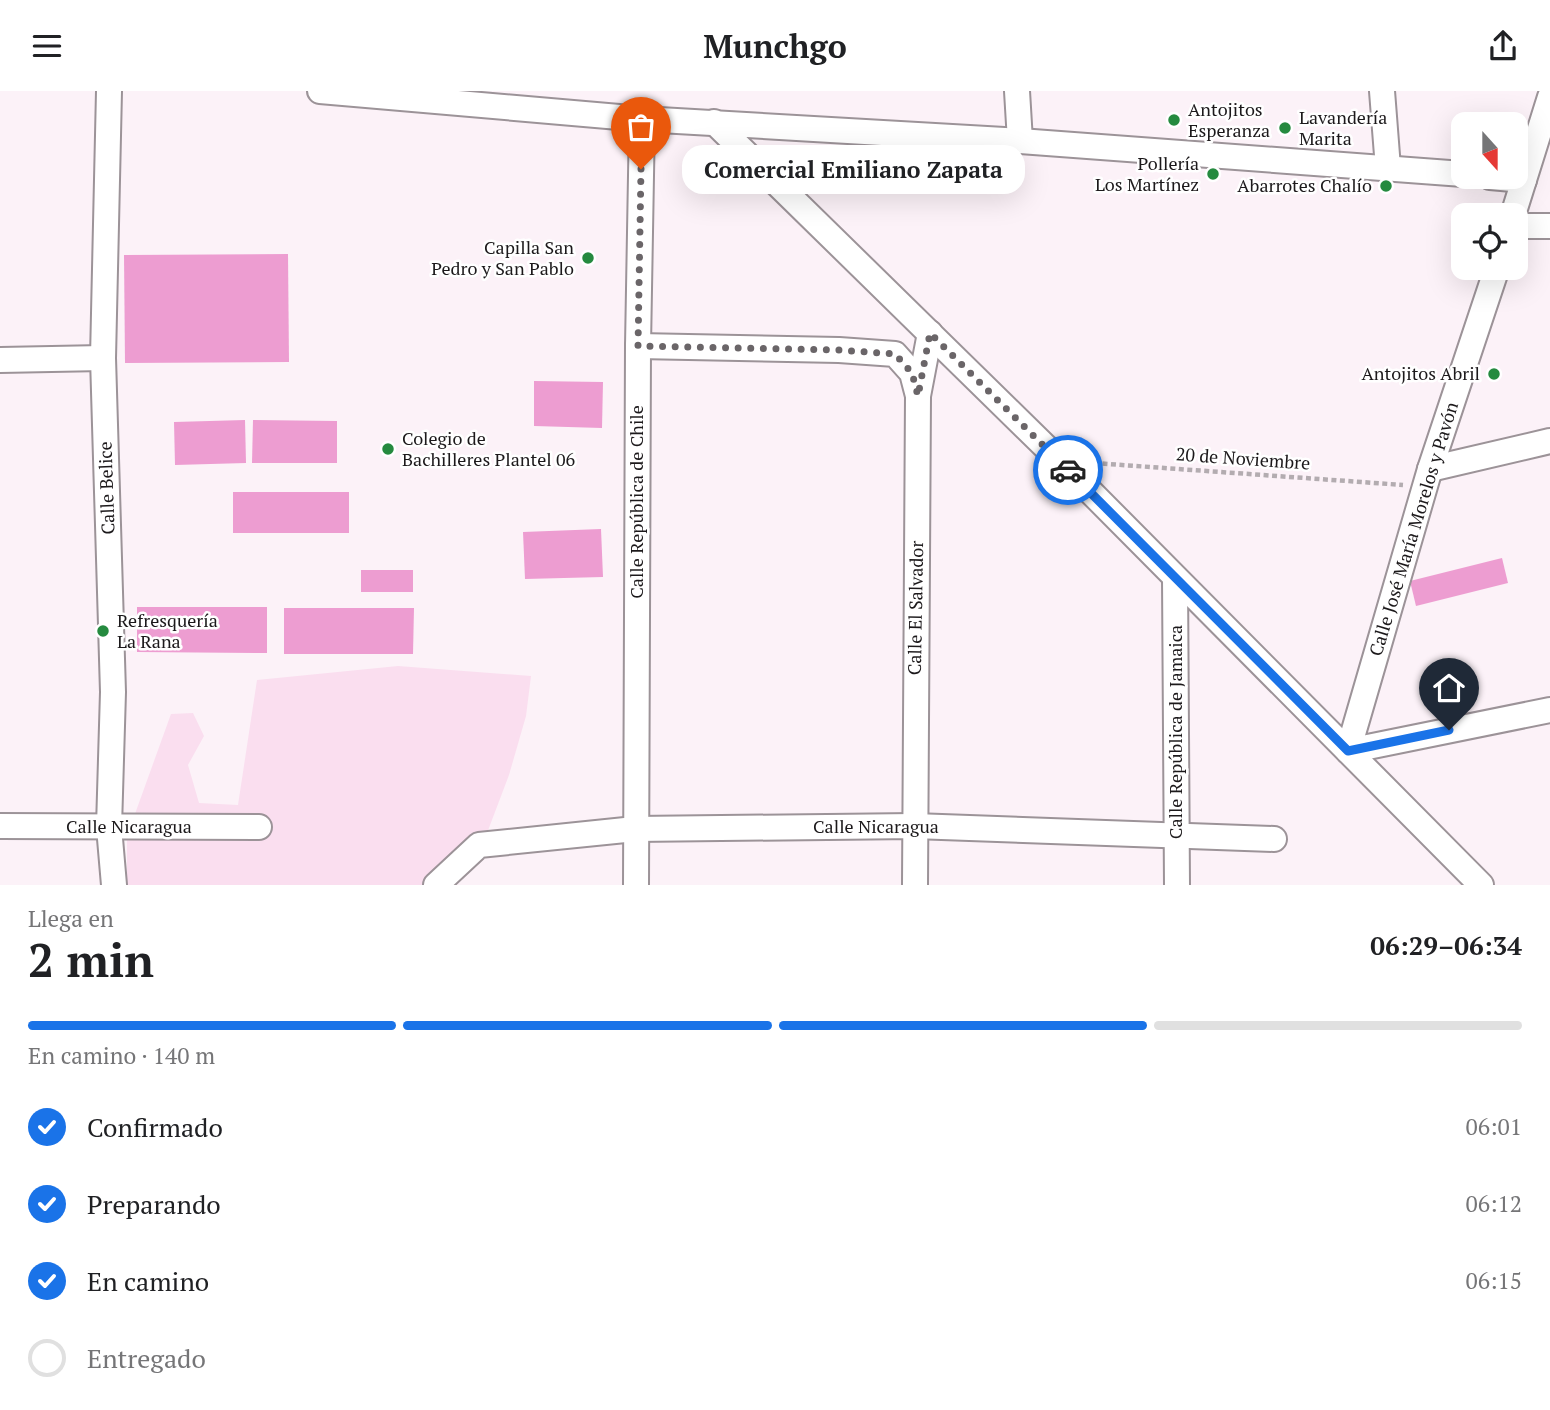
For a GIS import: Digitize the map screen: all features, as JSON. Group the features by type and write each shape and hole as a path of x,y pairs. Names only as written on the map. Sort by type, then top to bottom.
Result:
{"street":[{"name":"Calle Belice","path":"109,91 103,358 113,692 109,827 114,885"},
{"path":"320,91 642,119 1020,141 1451,173"},
{"path":"1017,91 1020,141"},
{"path":"1382,91 1388,168"},
{"path":"1528,167 1550,97"},
{"name":"Calle República de Chile","path":"636,885 638,346 642,119"},
{"path":"714,123 1059,460 1472,880"},
{"path":"1528,226 1550,226"},
{"name":"Calle José María Morelos y Pavón","path":"1348,751 1427,478 1493,280"},
{"name":"Calle El Salvador","path":"915,885 918,396 930,333"},
{"path":"638,346 839,350 895,354 912,373 918,396"},
{"path":"0,360 103,358"},
{"path":"1427,478 1550,440"},
{"name":"Calle República de Jamaica","path":"1175,578 1177,885"},
{"path":"1348,751 1550,711"},
{"name":"Calle Nicaragua","path":"0,826 259,827"},
{"name":"Calle Nicaragua","path":"436,885 479,845 635,829 914,826 1274,839"}],"path":[{"name":"20 de Noviembre","path":"1059,460 1427,478"}],"shaded area":[{"path":"398,666 531,676 526,716 509,775 484,841 452,885 127,885 127,836 171,714 193,713 204,736 188,765 199,803 238,805 257,680"}],"building":[{"path":"288,254 289,362 125,363 124,255"},
{"path":"534,381 603,382 602,428 534,426"},
{"path":"245,420 246,463 175,465 174,422"},
{"path":"253,420 337,421 337,463 252,463"},
{"path":"233,492 349,492 349,533 233,533"},
{"path":"601,529 603,577 525,579 523,532"},
{"path":"1502,558 1508,583 1416,606 1410,581"},
{"path":"361,570 413,570 413,592 361,592"},
{"path":"137,607 267,607 267,653 137,652"},
{"path":"284,608 414,608 413,654 284,654"}],"way so far":[{"path":"641,169 638,346 839,350 895,354 912,373 918,396 930,333 1068,470"}],"place":[{"name":"Antojitos Esperanza","path":"1174,120"},
{"name":"Lavandería Marita","path":"1285,128"},
{"name":"Comercial Emiliano Zapata","path":"641,169"},
{"name":"Pollería Los Martínez","path":"1213,174"},
{"name":"Abarrotes Chalío","path":"1386,186"},
{"name":"Capilla San Pedro y San Pablo","path":"588,258"},
{"name":"Antojitos Abril","path":"1494,374"},
{"name":"Colegio de Bachilleres Plantel 06","path":"388,449"},
{"name":"Refresquería La Rana","path":"103,631"}],"route":[{"path":"1068,470 1348,751 1449,730"}]}
